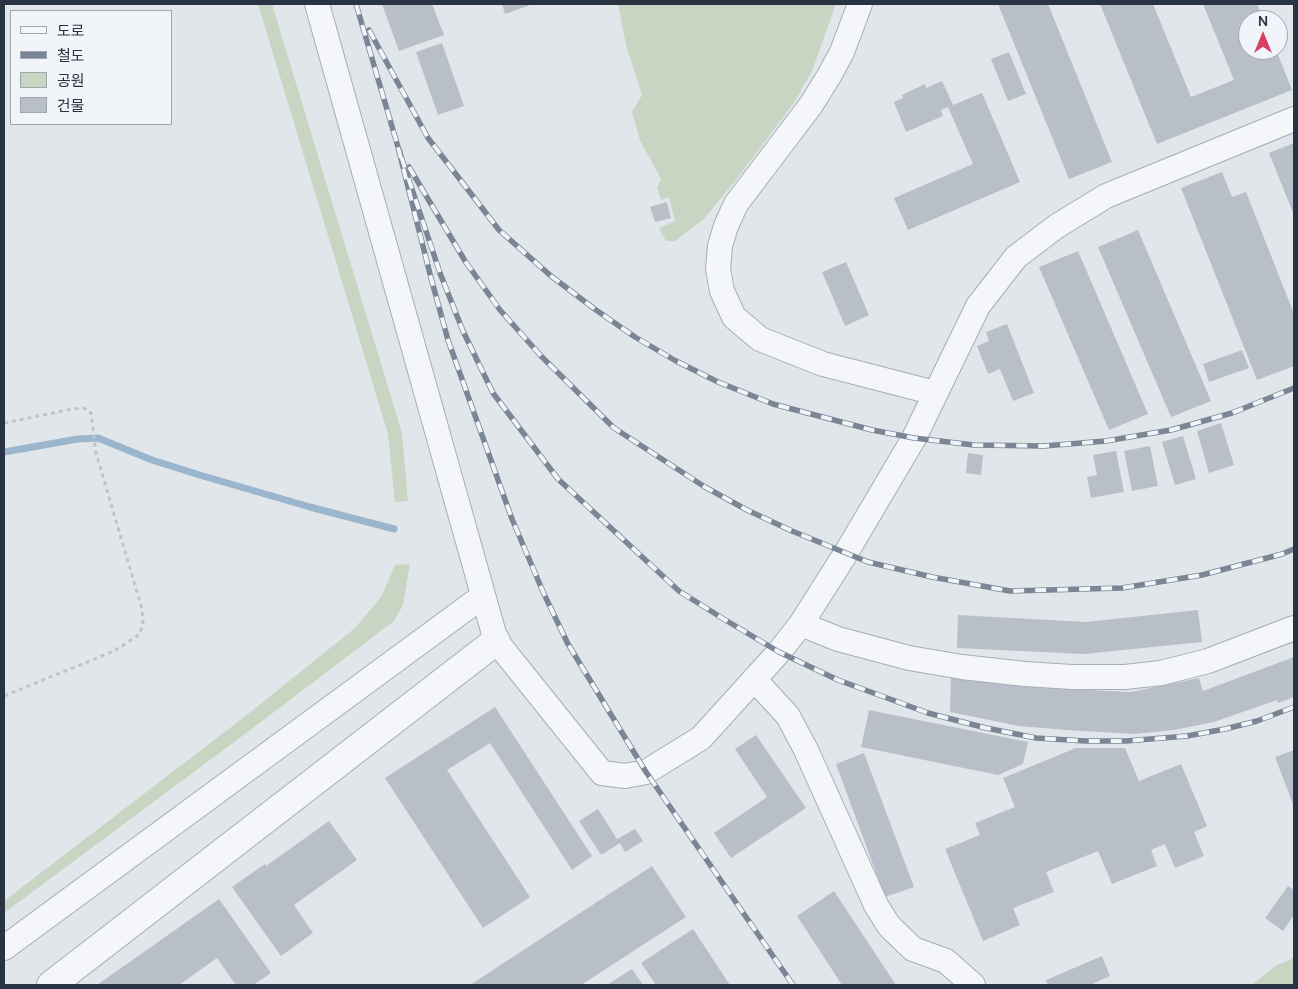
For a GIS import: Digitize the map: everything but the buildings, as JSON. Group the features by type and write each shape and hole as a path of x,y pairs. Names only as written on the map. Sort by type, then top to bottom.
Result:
{"street":[{"path":"317,4 496,641 602,773 625,776 646,772 701,738 779,652 801,624 846,553 909,446 978,306 1016,257 1058,226 1106,196 1294,119"},
{"path":"860,4 842,52 829,76 811,105 736,204 726,226 720,246 718,270 722,291 734,317 760,339 823,364 935,393"},
{"path":"4,948 483,596"},
{"path":"801,624 838,639 909,658 962,667 1072,677 1125,677 1161,673 1208,662 1294,628"},
{"path":"51,985 496,641"},
{"path":"754,679 788,716 806,750 876,905 889,926 913,949 946,961 973,985"}],"path":[{"path":"4,424 72,409 84,408 91,413 96,453 142,608 143,624 139,635 114,651 4,696"}],"green space":[{"path":"258,4 272,4 402,433 408,501 395,502 388,434"},
{"path":"618,4 836,4 812,71 793,104 704,219 675,241 666,241 659,228 675,221 669,197 661,200 657,188 661,179 640,140 632,112 642,95 626,45"},
{"path":"410,564 403,605 394,621 4,913 4,901 243,718 355,628 381,597 395,565"},
{"path":"1294,958 1294,985 1252,985 1275,966"}],"waterway":[{"path":"4,452 78,439 98,438 152,460 203,476 394,529"}],"railway":[{"path":"356,4 400,152"},
{"path":"369,30 428,138 499,230 551,276 635,337 676,361 718,382 773,404 872,430 914,438 974,445 1044,446 1106,441 1171,430 1232,413 1294,388"},
{"path":"793,985 646,772 568,644 544,594 512,519 448,340 398,147 440,273 463,331 493,393 558,479 679,591 722,618 779,652 838,680 928,713 986,728 1036,738 1126,741 1187,736 1257,721 1294,707"},
{"path":"409,167 465,261 500,310 542,357 614,428 705,487 747,510 792,531 868,562 932,577 1010,591 1122,588 1202,575 1282,554 1294,549"}]}
